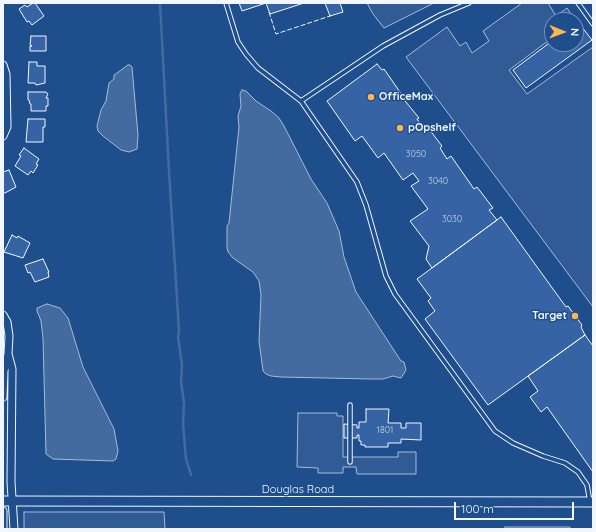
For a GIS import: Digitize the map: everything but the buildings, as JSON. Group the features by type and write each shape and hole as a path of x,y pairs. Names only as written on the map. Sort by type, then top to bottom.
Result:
{"street":[{"path":"3,65 6,74 7,127 3,136"},
{"path":"3,315 8,329 8,354 4,371 3,397"},
{"path":"8,354 12,369 11,482 14,529"},
{"name":"Douglas Road","path":"3,501 591,502"},
{"path":"3,511 3,529"}],"lane":[{"path":"226,3 238,42 246,54 258,68 301,101 357,182 366,205 386,276 400,301 495,431 513,443 565,462 578,472 587,485 591,502"},
{"path":"301,101 383,46 440,16 469,3"},
{"path":"578,3 593,24"},
{"path":"350,405 350,462"}],"shaded area":[{"path":"367,3 434,3 384,28 373,14"},
{"path":"522,3 548,3 554,12 544,12 544,44 509,70 527,94 593,47 593,307 406,57 447,27 460,46 466,42 472,53 489,41 483,31"},
{"path":"567,8 570,12 562,12"},
{"path":"128,65 132,67 138,135 137,149 129,152 121,150 103,136 98,131 97,126 101,110 106,101 109,83 114,79 114,75"},
{"path":"242,90 246,91 256,101 279,118 311,179 327,203 339,231 344,257 356,292 401,361 404,362 406,370 401,378 393,376 383,379 280,377 271,376 263,371 259,341 261,295 259,281 253,272 233,258 228,252 227,248 227,226 229,223 239,127 238,116 241,106 240,94"},
{"path":"47,304 60,308 68,318 83,367 114,429 118,451 116,459 113,461 53,459 46,454 43,338 41,321 37,308"},
{"path":"298,413 337,413 337,416 343,416 343,457 398,457 398,452 416,452 416,474 357,474 356,467 343,467 343,473 318,473 318,468 297,467"},
{"path":"24,512 164,512 165,529 27,529 24,528"},
{"path":"505,527 570,527 570,529 505,529"}],"waterway":[{"path":"160,3 179,331 178,337 182,365 181,382 184,403 183,424 186,459 191,475"}],"fence":[{"path":"269,12 276,34 333,15"}],"place":[{"name":"OfficeMax","path":"371,97"},
{"name":"pOpshelf","path":"400,128"},
{"name":"Target","path":"575,316"}]}
